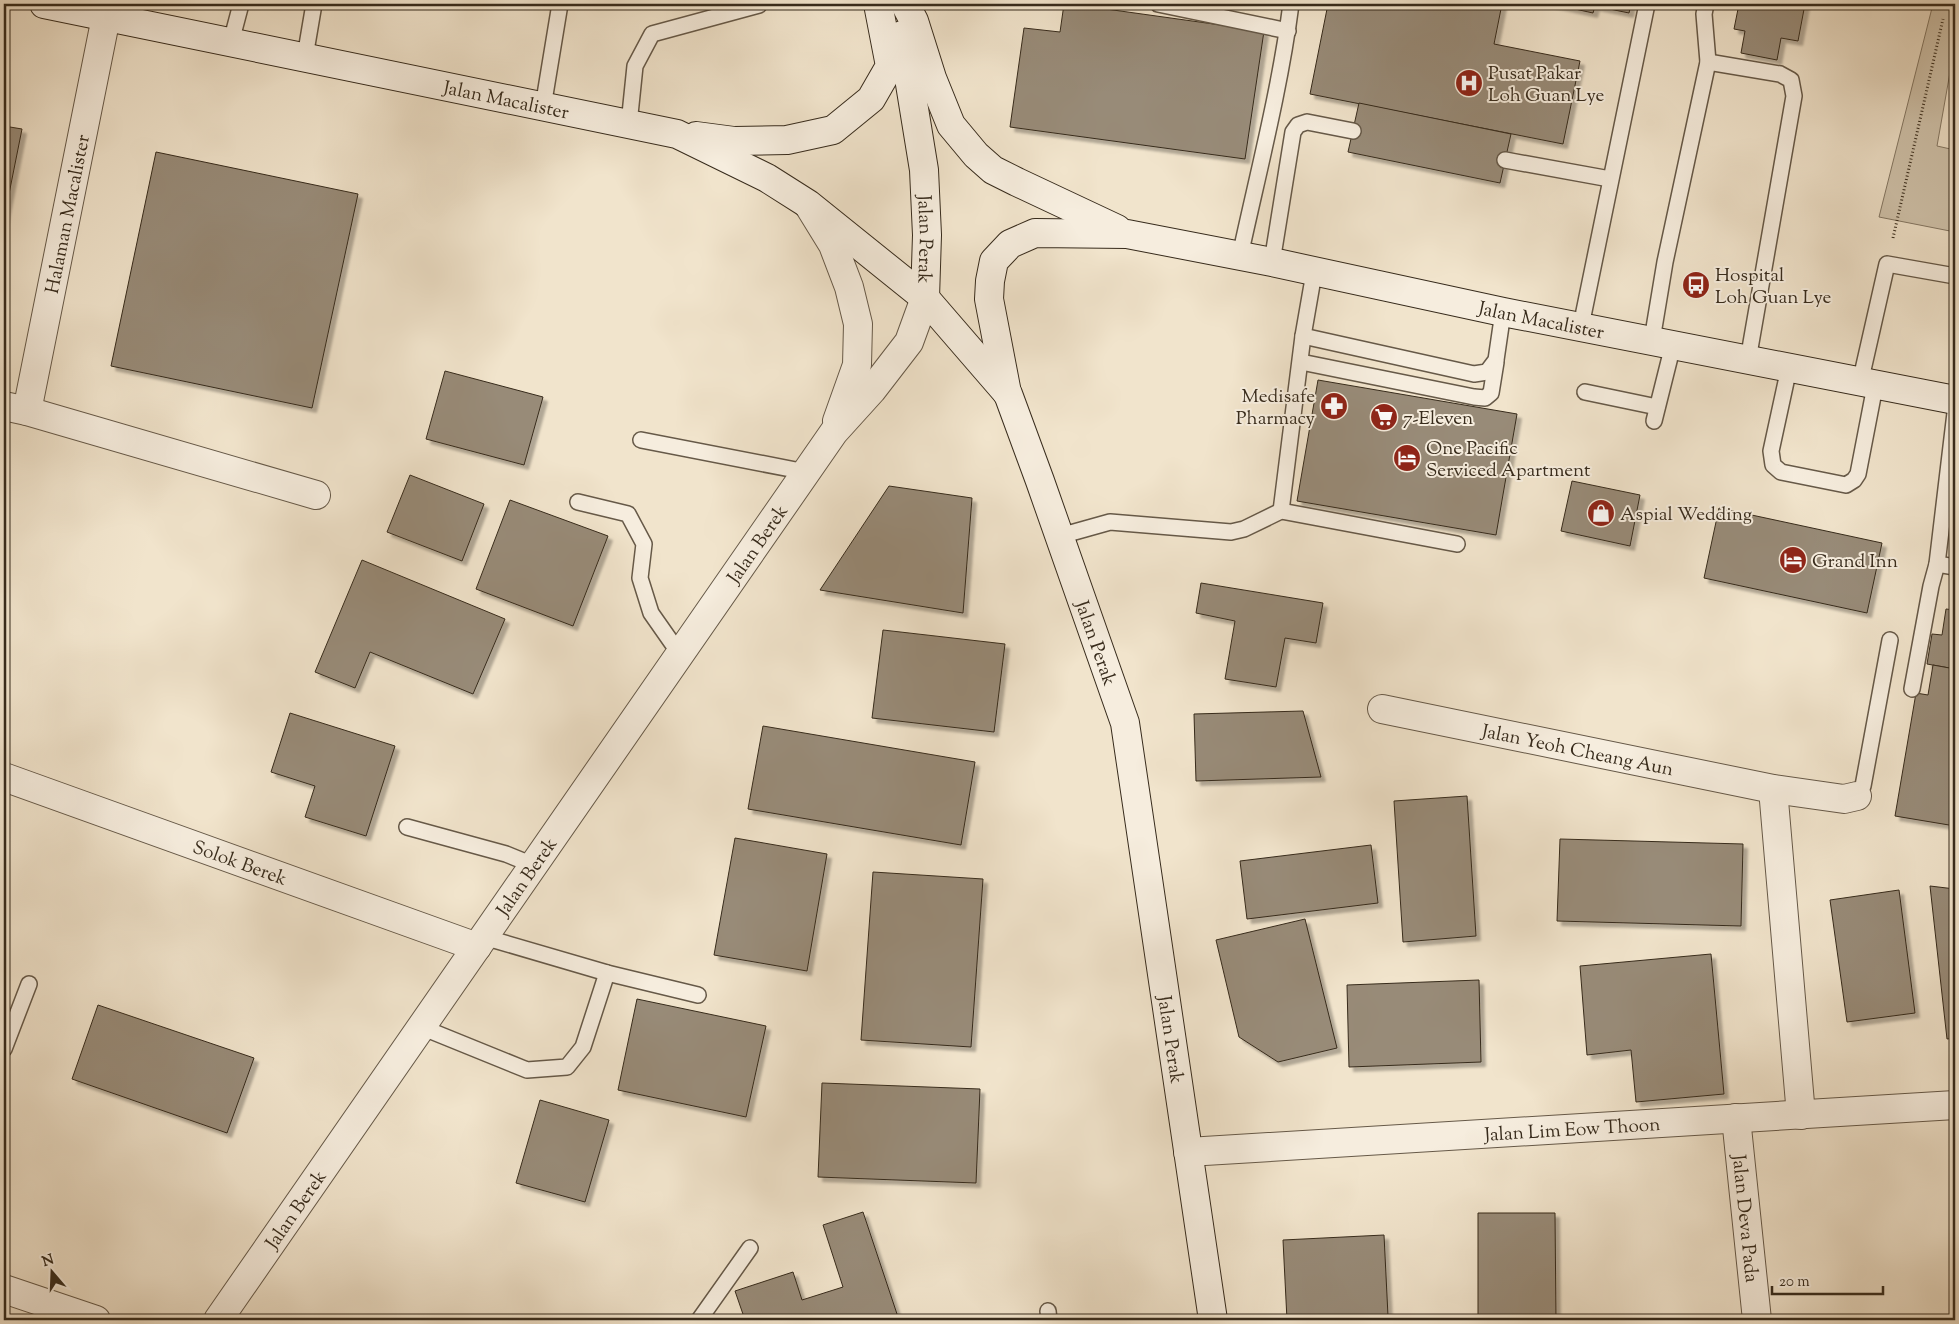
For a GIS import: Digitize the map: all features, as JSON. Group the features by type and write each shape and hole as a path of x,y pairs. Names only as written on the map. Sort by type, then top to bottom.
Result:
{"street":[{"name":"Jalan Macalister","path":"44,4 677,134 767,178 808,204 925,298"},
{"path":"677,134 734,140 787,140 834,130 871,99 890,66 878,4"},
{"name":"Jalan Perak","path":"896,4 924,170 928,235 925,298 1008,394 1125,723 1213,1320"},
{"path":"906,4 951,125 976,155 993,170 1127,234"},
{"name":"Halaman Macalister","path":"106,17 16,408 316,495"},
{"name":"Jalan Berek","path":"808,204 833,245 849,286 858,324 857,365 834,432"},
{"path":"1008,394 989,299 994,261 1010,244 1035,233 1127,234"},
{"name":"Jalan Macalister","path":"1127,234 1272,262 1503,312 1955,400"},
{"name":"Jalan Berek","path":"218,1320 834,432 872,390 909,342 925,298"},
{"name":"Jalan Yeoh Cheang Aun","path":"1382,709 1773,789 1844,799 1857,796"},
{"name":"Solok Berek","path":"4,777 480,942"},
{"path":"1773,789 1801,1115"},
{"name":"Jalan Lim Eow Thoon","path":"1188,1152 1955,1106"},
{"name":"Jalan Deva Pada","path":"1736,1118 1757,1320"},
{"path":"4,1289 96,1320"}],"lane":[{"path":"231,42 241,4"},
{"path":"305,57 314,4"},
{"path":"543,107 560,4"},
{"path":"1158,4 1288,31"},
{"path":"1240,256 1288,31 1291,4"},
{"path":"1581,326 1647,4"},
{"path":"1585,392 1656,414 1666,262 1708,62 1704,14 1706,4"},
{"path":"629,124 636,66 652,34 759,5"},
{"path":"1708,62 1780,74 1791,80 1794,96 1748,360"},
{"path":"1272,262 1293,132 1298,125 1307,122 1353,130"},
{"path":"1505,160 1610,179"},
{"path":"1789,368 1771,451 1773,464 1781,472 1846,485 1854,480 1858,474 1867,384 1887,264 1955,276"},
{"path":"1281,511 1303,336 1314,272"},
{"path":"1301,362 1474,398 1485,398 1491,393 1503,312"},
{"path":"1303,336 1474,374 1487,372 1496,360"},
{"path":"1912,689 1931,586 1937,564 1955,413"},
{"path":"642,440 806,472"},
{"path":"578,502 628,514 644,544 640,578 651,613 681,652"},
{"path":"1060,536 1110,522 1231,532 1244,529 1281,511 1457,544"},
{"path":"1937,564 1955,567"},
{"path":"1857,796 1863,786 1890,640"},
{"path":"407,827 506,854 533,866"},
{"path":"480,942 698,995"},
{"path":"421,1027 527,1070 567,1067 583,1048 606,973"},
{"path":"4,1049 29,984"},
{"path":"698,1320 750,1248"}],"path":[{"path":"1887,264 1943,19"}],"shaded area":[{"path":"1933,4 1955,6 1955,44 1937,146 1955,150 1955,232 1879,217"}],"building":[{"path":"1064,4 1106,4 1106,9 1264,31 1245,159 1010,127 1024,28 1060,32"},
{"path":"1328,4 1502,4 1494,44 1580,61 1563,144 1310,94"},
{"path":"1552,4 1631,4 1629,13 1595,6 1593,13"},
{"path":"1739,4 1805,4 1798,41 1781,38 1777,60 1741,53 1745,31 1734,29"},
{"path":"1359,103 1511,134 1500,183 1348,152"},
{"path":"4,126 22,129 4,219"},
{"path":"156,152 358,194 312,408 111,366"},
{"path":"445,371 543,397 524,465 426,439"},
{"name":"One Pacific Serviced Apartment","path":"1318,380 1517,414 1496,535 1297,501"},
{"path":"410,475 484,504 462,561 387,532"},
{"name":"Aspial Wedding","path":"1572,481 1640,495 1630,546 1561,531"},
{"path":"889,486 972,498 963,613 820,590"},
{"path":"510,500 608,536 573,626 476,589"},
{"name":"Grand Inn","path":"1719,508 1882,543 1867,613 1704,578"},
{"path":"362,560 505,619 473,694 370,652 355,688 315,672"},
{"path":"1201,583 1323,603 1316,643 1285,638 1276,687 1225,679 1235,621 1196,613"},
{"path":"1946,609 1955,610 1955,669 1927,664 1932,634 1942,635"},
{"path":"883,630 1005,644 994,732 872,718"},
{"path":"1933,665 1955,669 1955,826 1895,816 1916,693 1928,695"},
{"path":"1303,711 1321,777 1196,781 1194,714"},
{"path":"290,713 395,746 366,836 305,817 315,786 271,772"},
{"path":"763,726 975,762 961,845 748,809"},
{"path":"1467,796 1476,936 1403,942 1394,801"},
{"path":"735,838 827,854 807,971 714,955"},
{"path":"1560,839 1743,844 1741,926 1557,921"},
{"path":"1371,845 1378,903 1247,919 1240,861"},
{"path":"873,872 983,879 971,1047 861,1040"},
{"path":"1930,886 1955,889 1955,1038 1947,1039"},
{"path":"1899,890 1915,1013 1847,1022 1830,900"},
{"path":"1305,919 1337,1048 1278,1062 1239,1037 1216,940"},
{"path":"1711,954 1724,1094 1636,1102 1631,1050 1587,1055 1580,966"},
{"path":"1479,980 1481,1062 1349,1067 1347,985"},
{"path":"637,999 766,1026 746,1117 618,1090"},
{"path":"98,1005 254,1058 227,1133 72,1079"},
{"path":"822,1083 980,1089 976,1183 818,1177"},
{"path":"540,1100 609,1120 585,1202 516,1183"},
{"path":"863,1212 899,1320 745,1320 735,1291 793,1272 802,1300 843,1287 823,1225"},
{"path":"1478,1213 1555,1213 1556,1320 1478,1320"},
{"path":"1384,1235 1388,1316 1287,1320 1283,1240"}],"place":[{"name":"Pusat Pakar Loh Guan Lye","path":"1469,83"},
{"name":"Hospital Loh Guan Lye","path":"1696,285"},
{"name":"Medisafe Pharmacy","path":"1334,406"},
{"name":"7-Eleven","path":"1384,417"},
{"name":"One Pacific Serviced Apartment","path":"1407,458"},
{"name":"Aspial Wedding","path":"1601,513"},
{"name":"Grand Inn","path":"1793,560"}]}
